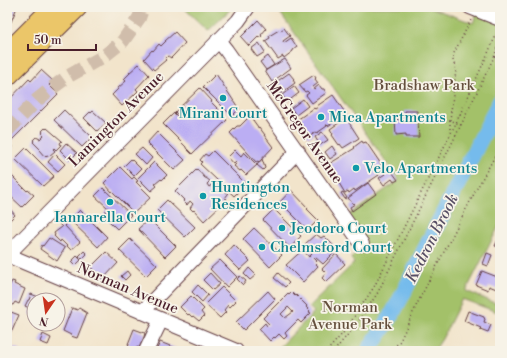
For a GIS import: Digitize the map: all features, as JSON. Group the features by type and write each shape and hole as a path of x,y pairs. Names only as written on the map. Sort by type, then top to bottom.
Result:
{"highway":[{"path":"7,54 54,7"},
{"path":"7,76 77,7"}],"street":[{"name":"Lamington Avenue","path":"7,255 238,21 248,7"},
{"path":"470,13 496,18"},
{"name":"McGregor Avenue","path":"218,40 298,151 362,244"},
{"path":"142,312 298,151"},
{"name":"Norman Avenue","path":"7,255 236,351"},
{"path":"146,351 161,320"}],"path":[{"path":"452,131 450,129 450,120 456,70 453,55 470,13"},
{"path":"327,351 344,332 374,286 456,123 500,28"},
{"path":"334,351 356,325 377,294 495,55 500,38"},
{"path":"450,120 461,125"},
{"path":"391,351 400,341 417,304 500,147"}],"green space":[{"path":"183,7 233,7 208,31"},
{"path":"276,7 429,7 473,23 479,7 500,7 500,224 466,291 500,305 500,313 462,299 442,339 434,351 276,351 314,312 309,307 354,263 351,258 366,244 348,216 399,180"}],"building":[{"path":"7,7 17,7 11,22 7,20"},
{"path":"258,20 266,29 260,38 259,36 249,46 241,37"},
{"path":"284,28 290,36 283,41 284,43 291,38 297,47 284,58 283,56 278,59 265,41 270,38 269,36"},
{"path":"175,32 185,43 171,58 168,56 165,59 166,60 154,70 144,59 152,50 153,51 159,44 161,46"},
{"path":"259,43 265,52 257,57 251,49"},
{"path":"268,56 274,65 266,70 260,62"},
{"path":"285,59 291,68 272,82 265,71"},
{"path":"139,64 149,75 136,89 138,91 122,106 112,95 126,81 124,79 129,73"},
{"path":"41,70 53,81 49,85 58,94 9,143 13,148 7,154 7,102 29,79 31,81"},
{"path":"289,73 294,79 293,80 295,83 280,94 276,86 273,88 272,85"},
{"name":"Mirani Court","path":"216,74 239,109 232,116 203,87"},
{"path":"314,75 318,83 313,87 314,89 319,85 326,93 312,103 306,95 309,93 307,91 305,92 299,85"},
{"path":"294,86 299,93 287,102 282,95"},
{"path":"200,88 219,110 217,111 227,120 192,154 163,124 174,113 177,116 178,115 175,112"},
{"name":"Mica Apartments","path":"333,95 346,114 328,126 326,125 327,126 309,137 297,120 314,108 315,109 318,107 317,106"},
{"path":"303,99 308,106 296,115 291,108"},
{"path":"64,110 92,137 82,147 54,120"},
{"path":"93,111 106,123 97,131 84,118"},
{"path":"405,111 417,111 419,137 406,137 406,134 396,135 395,120 405,119"},
{"path":"250,116 273,147 259,162 256,162 230,133"},
{"path":"346,118 359,138 343,148 332,135 333,134 330,129"},
{"path":"47,128 62,141 60,143 61,145 56,150 54,148 53,149 55,151 49,156 47,155 45,157 33,140 36,137 40,139 44,135 42,131"},
{"path":"157,132 185,160 174,170 147,143"},
{"path":"322,132 328,140 320,145 315,137"},
{"name":"Velo Apartments","path":"362,141 363,143 366,142 383,167 381,168 383,170 378,174 379,175 355,191 354,189 349,193 348,191 345,193 328,168 331,167 329,164 355,148 354,147"},
{"path":"66,143 77,153 70,160 60,150"},
{"path":"332,146 337,154 330,159 325,152"},
{"path":"26,148 54,176 43,186 15,159"},
{"path":"142,148 152,158 146,165 135,154"},
{"path":"235,150 241,156 244,152 257,165 246,175 234,166 237,163 236,162 234,164 228,157"},
{"path":"213,151 246,184 234,196 200,164 202,162 200,160 205,154 208,156"},
{"path":"55,154 65,164 58,171 48,162"},
{"path":"131,159 141,169 134,176 124,166"},
{"path":"262,159 265,168 263,170 257,165"},
{"path":"154,162 167,175 155,184 157,186 151,191 138,178"},
{"path":"120,167 132,179 134,177 138,181 136,182 151,197 134,213 104,183"},
{"path":"7,169 27,191 28,190 34,195 22,207 7,193"},
{"name":"Huntington Residences","path":"197,169 210,181 207,184 209,187 215,181 228,194 225,198 227,199 204,221 194,210 193,211 190,208 193,204 190,201 187,205 175,191"},
{"path":"390,169 398,180 394,182 392,179 384,185 379,178"},
{"path":"368,183 376,194 352,211 350,207 355,204 353,204 348,198"},
{"name":"Iannarella Court","path":"103,188 131,215 117,229 103,215 108,208 95,196"},
{"path":"291,190 318,220 308,230 280,202"},
{"path":"343,192 347,198 345,199 341,193"},
{"path":"167,200 195,227 185,237 157,210"},
{"path":"10,209 15,215 7,223 7,210 8,211"},
{"name":"Jeodoro Court","path":"274,209 301,236 290,248 263,220"},
{"path":"80,210 107,237 98,247 70,220"},
{"path":"60,219 66,224 64,225 80,242 71,250 61,240 60,242 54,236 54,233 62,227 57,222"},
{"path":"149,219 176,246 165,257 138,229"},
{"name":"Chelmsford Court","path":"254,228 282,255 270,267 243,239"},
{"path":"316,234 321,238 324,236 333,245 330,247 335,252 323,264 315,257 314,258 317,261 315,263 318,266 303,282 286,265 303,250 309,257 312,254 305,248 306,247 304,245"},
{"path":"500,235 500,249 498,249 499,247 495,246"},
{"path":"49,238 65,248 57,261 40,249"},
{"path":"130,239 157,265 146,276 119,250"},
{"path":"234,245 250,261 240,270 225,255"},
{"path":"84,251 87,254 82,259 79,256"},
{"path":"106,252 118,263 103,279 92,269 92,266"},
{"path":"487,253 492,255 488,266 483,264"},
{"path":"336,254 345,264 326,282 322,278 326,273 322,269"},
{"path":"77,256 81,260 75,266 71,262"},
{"path":"220,260 237,277 227,287 210,269"},
{"path":"249,268 256,275 250,280 244,274"},
{"path":"127,271 130,275 125,280 121,276"},
{"path":"482,271 500,278 499,290 489,286 488,290 476,285"},
{"path":"210,273 220,284 213,290 203,280"},
{"path":"278,273 289,283 285,287 274,278"},
{"path":"240,276 246,281 243,285 237,279"},
{"path":"12,281 15,282 14,284 25,289 19,304 15,302 13,305 7,303 7,287"},
{"path":"198,285 208,295 202,302 192,292"},
{"path":"222,287 236,301 230,307 228,305 224,310 226,312 220,318 205,304"},
{"path":"268,291 275,299 244,330 236,322"},
{"path":"291,292 295,296 296,295 307,306 306,307 311,313 301,323 298,320 285,333 287,336 284,339 279,334 270,341 259,329 265,323 267,326 269,324 263,318 288,293 289,294","holes":["288,307 293,312 285,318 281,314"]},
{"path":"191,296 204,309 201,312 204,316 199,321 193,316 188,315 180,307"},
{"path":"72,308 78,310 79,308 87,313 77,338 65,332 66,323"},
{"path":"468,311 484,317 484,322 491,325 488,332 464,321"},
{"path":"11,312 19,315 12,331 7,328 7,317 8,318"},
{"path":"134,329 145,333 144,337 136,351 127,351 128,344"},
{"path":"43,334 51,338 48,345 40,342"},
{"path":"160,342 183,351 156,351"},
{"path":"14,347 20,350 13,351"}],"waterway":[{"name":"Kedron Brook","path":"368,351 390,318 403,294 500,101"}],"tunnel":[{"path":"7,131 37,100 52,88 67,77 104,56 123,41 139,18 143,7"}],"place":[{"name":"Mirani Court","path":"223,98"},
{"name":"Mica Apartments","path":"321,117"},
{"name":"Velo Apartments","path":"356,168"},
{"name":"Huntington Residences","path":"203,196"},
{"name":"Iannarella Court","path":"110,202"},
{"name":"Jeodoro Court","path":"282,228"},
{"name":"Chelmsford Court","path":"262,247"}],"park label":[{"name":"Bradshaw Park","path":"424,85"},
{"name":"Norman Avenue Park","path":"350,316"}]}
